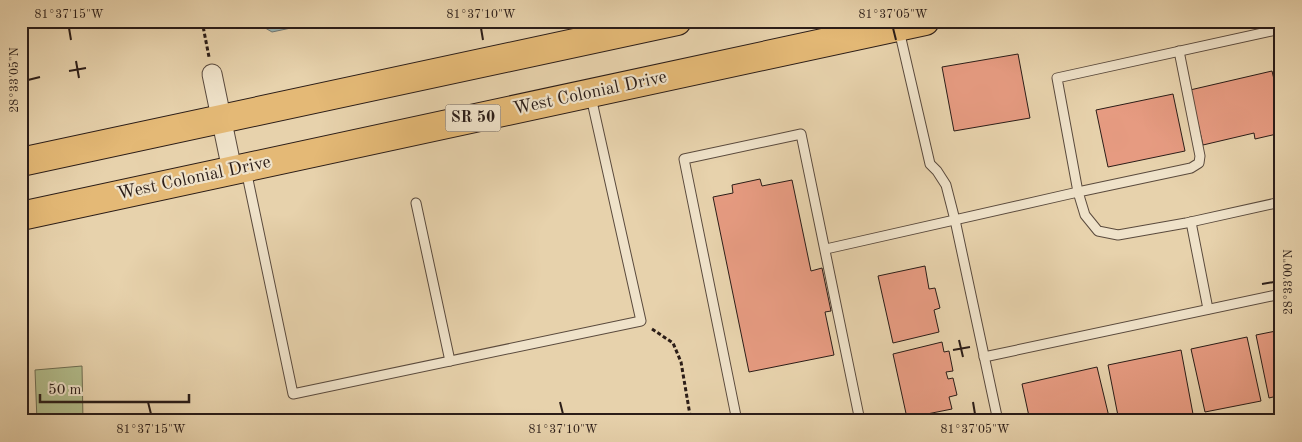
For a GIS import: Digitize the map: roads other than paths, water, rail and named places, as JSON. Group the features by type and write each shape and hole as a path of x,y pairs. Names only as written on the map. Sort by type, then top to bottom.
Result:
{"highway":[{"path":"21,162 677,21"},
{"name":"West Colonial Drive","path":"21,216 925,21"}],"street":[{"path":"212,74 221,120 239,169"}],"lane":[{"path":"899,27 930,164 946,185 955,220 998,421"},
{"path":"1281,29 1057,78 1078,192 1086,215 1098,231 1118,235 1191,222 1281,202"},
{"path":"826,249 1192,168 1199,163 1200,156 1179,51"},
{"path":"239,169 293,394 641,321 590,93"},
{"path":"737,421 684,159 801,134 860,421"},
{"path":"416,203 450,361"},
{"path":"1191,222 1208,309"},
{"path":"984,357 1281,294"}],"water":[{"path":"258,21 324,21 272,32 260,25"}]}
